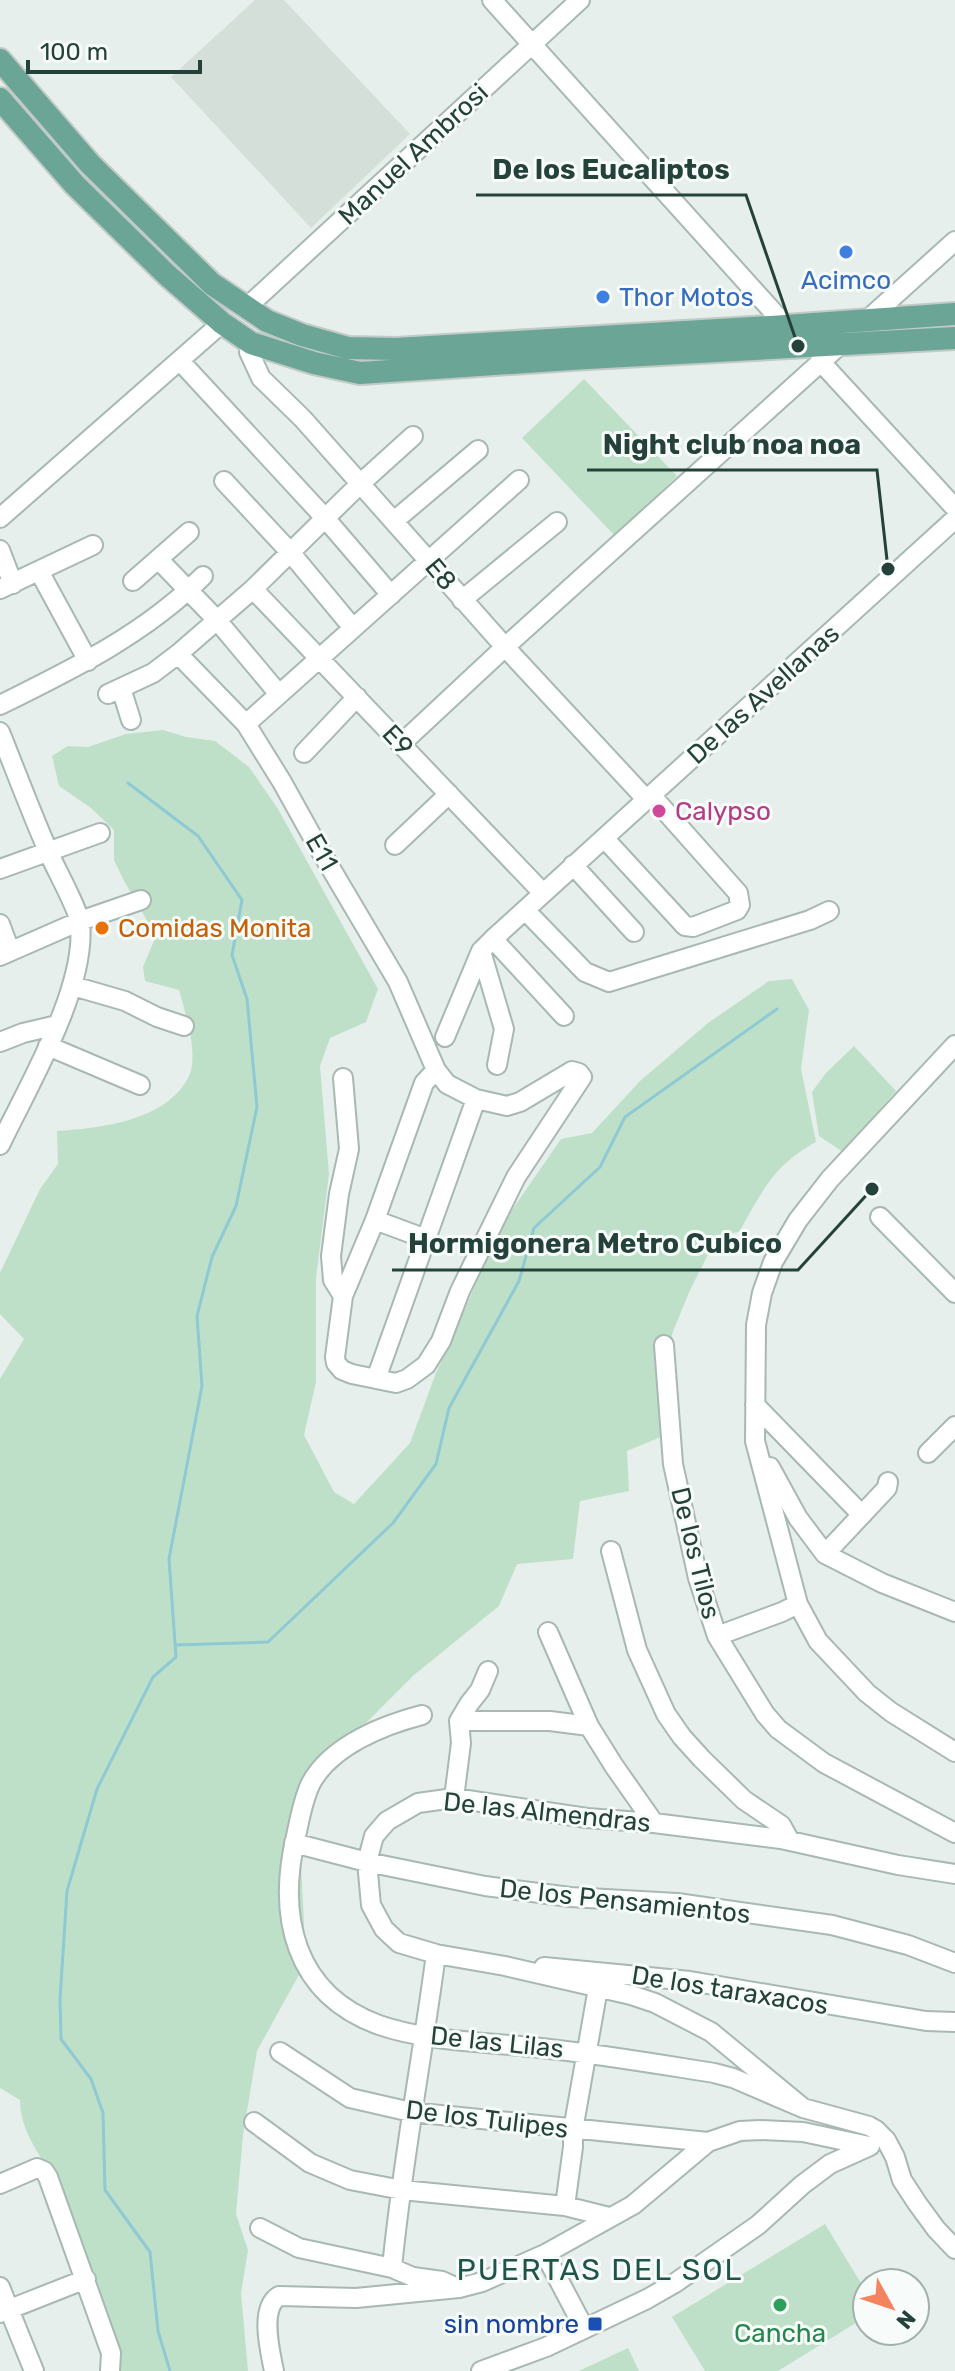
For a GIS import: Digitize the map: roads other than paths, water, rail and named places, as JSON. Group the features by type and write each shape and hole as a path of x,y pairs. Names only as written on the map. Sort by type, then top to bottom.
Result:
{"main road":[{"path":"0,60 111,185 212,284 267,321 348,348 396,349 955,314"},
{"path":"0,99 75,185 167,275 222,323 251,343 314,363 360,373 955,338"}],"street":[{"path":"492,0 786,326"},
{"name":"Manuel Ambrosi","path":"246,308 580,0"},
{"path":"401,744 955,241"},
{"path":"0,518 222,323"},
{"name":"E8","path":"251,343 249,352 261,378 303,419 505,647 738,893 740,905 737,910 721,918 693,927 685,926 604,838"},
{"path":"180,361 325,518 391,595"},
{"path":"820,361 955,508"},
{"path":"131,720 114,691 153,673 178,654 253,589 413,436"},
{"path":"394,521 478,450"},
{"path":"246,724 519,480"},
{"path":"224,481 290,552 353,628"},
{"name":"De las Avellanas","path":"487,945 955,519"},
{"path":"462,600 557,522"},
{"path":"133,581 189,532"},
{"path":"0,550 6,586 93,545"},
{"path":"159,560 216,619 278,693"},
{"path":"39,571 88,661"},
{"path":"0,705 88,661 136,632 203,576"},
{"name":"E9","path":"253,589 542,892"},
{"name":"E11","path":"178,654 246,724 282,782 398,982 436,1070"},
{"path":"304,753 357,697"},
{"path":"0,732 47,850 80,921 79,959 73,986 0,1145"},
{"path":"395,845 449,794"},
{"path":"0,869 100,833"},
{"path":"573,865 634,932"},
{"path":"0,924 5,954 80,921 141,900"},
{"path":"525,910 585,972 609,982 810,920 829,911"},
{"path":"487,945 564,1016"},
{"path":"445,1037 487,945"},
{"path":"487,945 504,1029 497,1065"},
{"path":"73,986 125,1001 184,1026"},
{"path":"0,1042 57,1025"},
{"path":"0,1050 23,1033"},
{"path":"955,1045 830,1179 798,1220 773,1262 762,1293 756,1325 755,1405 755,1441 760,1463 767,1479 798,1604 818,1641 867,1693 891,1712 955,1752"},
{"path":"48,1046 140,1085"},
{"path":"436,1070 447,1084 476,1099 497,1105 514,1105 572,1071 581,1075 582,1081 516,1177 460,1291 437,1348 426,1365 396,1383 342,1370 335,1357 343,1296 375,1220 424,1083 436,1070"},
{"path":"343,1078 349,1149 331,1256 333,1280 343,1296"},
{"path":"376,1379 476,1099"},
{"path":"880,1217 955,1293"},
{"path":"375,1220 426,1239"},
{"name":"De los Tilos","path":"664,1345 673,1464 698,1578 717,1636 765,1714 778,1729 824,1763 955,1833"},
{"path":"755,1405 862,1515"},
{"path":"928,1453 955,1426"},
{"path":"755,1441 798,1518 825,1554 952,1614"},
{"path":"825,1554 887,1488 888,1482"},
{"path":"611,1551 637,1650 666,1714 702,1759 744,1800 781,1825 790,1841"},
{"path":"717,1636 798,1604"},
{"path":"548,1632 589,1726 654,1823"},
{"path":"454,1798 461,1743 459,1721 480,1690 488,1671"},
{"name":"De las Lilas","path":"422,1715 394,1722 370,1733 322,1768 311,1784 294,1843 289,1888 292,1925 296,1946 309,1973 334,2000 380,2025 425,2035 587,2053 733,2078 803,2108 869,2126 877,2143"},
{"path":"459,1721 550,1721 589,1726"},
{"name":"De las Almendras","path":"803,2108 723,2040 694,2021 655,2003 399,1943 384,1929 371,1905 367,1862 374,1836 387,1821 418,1803 454,1798 587,1818 654,1823 790,1841 955,1874"},
{"name":"De los Pensamientos","path":"294,1843 367,1862 485,1886 570,1897 677,1903 832,1925 908,1945 955,1963"},
{"path":"392,2268 411,2112 436,1954"},
{"name":"De los taraxacos","path":"505,1966 561,1967 690,1981 926,2021 955,2022"},
{"path":"565,2206 573,2130 598,1988"},
{"name":"De los Tulipes","path":"280,2052 350,2098 411,2112 708,2142"},
{"path":"254,2122 310,2163 350,2180 402,2190 565,2206 609,2217"},
{"path":"274,2371 269,2347 268,2309 279,2296 356,2298 459,2288 482,2282 545,2254 633,2205 708,2142 740,2131 803,2132 877,2143 936,2229 955,2249"},
{"path":"481,2371 546,2347 675,2283 758,2225 830,2164 877,2143"},
{"path":"0,2184 37,2168 48,2177 111,2353 110,2371"},
{"path":"260,2228 299,2248 392,2268 413,2277 442,2281 459,2288"},
{"path":"545,2254 584,2328"},
{"path":"4,2311 86,2279"},
{"path":"0,2287 4,2311 34,2371"}],"waterway":[{"path":"128,783 198,836 242,900 232,955 247,999 257,1107 236,1206 212,1257 197,1316 202,1386 169,1559 176,1657 153,1677 97,1789 67,1891 60,1999 61,2039 91,2079 103,2113 105,2190 150,2252 158,2331 170,2371"},
{"path":"175,1645 268,1642 393,1523 436,1464 449,1408 519,1281 534,1228 600,1167 625,1117 777,1009"}],"place":[{"name":"Acimco","path":"846,252"},
{"name":"Thor Motos","path":"603,297"},
{"name":"De los Eucaliptos","path":"798,346"},
{"name":"Night club noa noa","path":"888,569"},
{"name":"Calypso","path":"659,811"},
{"name":"Comidas Monita","path":"102,928"},
{"name":"Hormigonera Metro Cubico","path":"872,1189"},
{"name":"Cancha","path":"780,2305"},
{"name":"sin nombre","path":"595,2324"}],"district":[{"name":"PUERTAS DEL SOL","path":"600,2270"}]}
